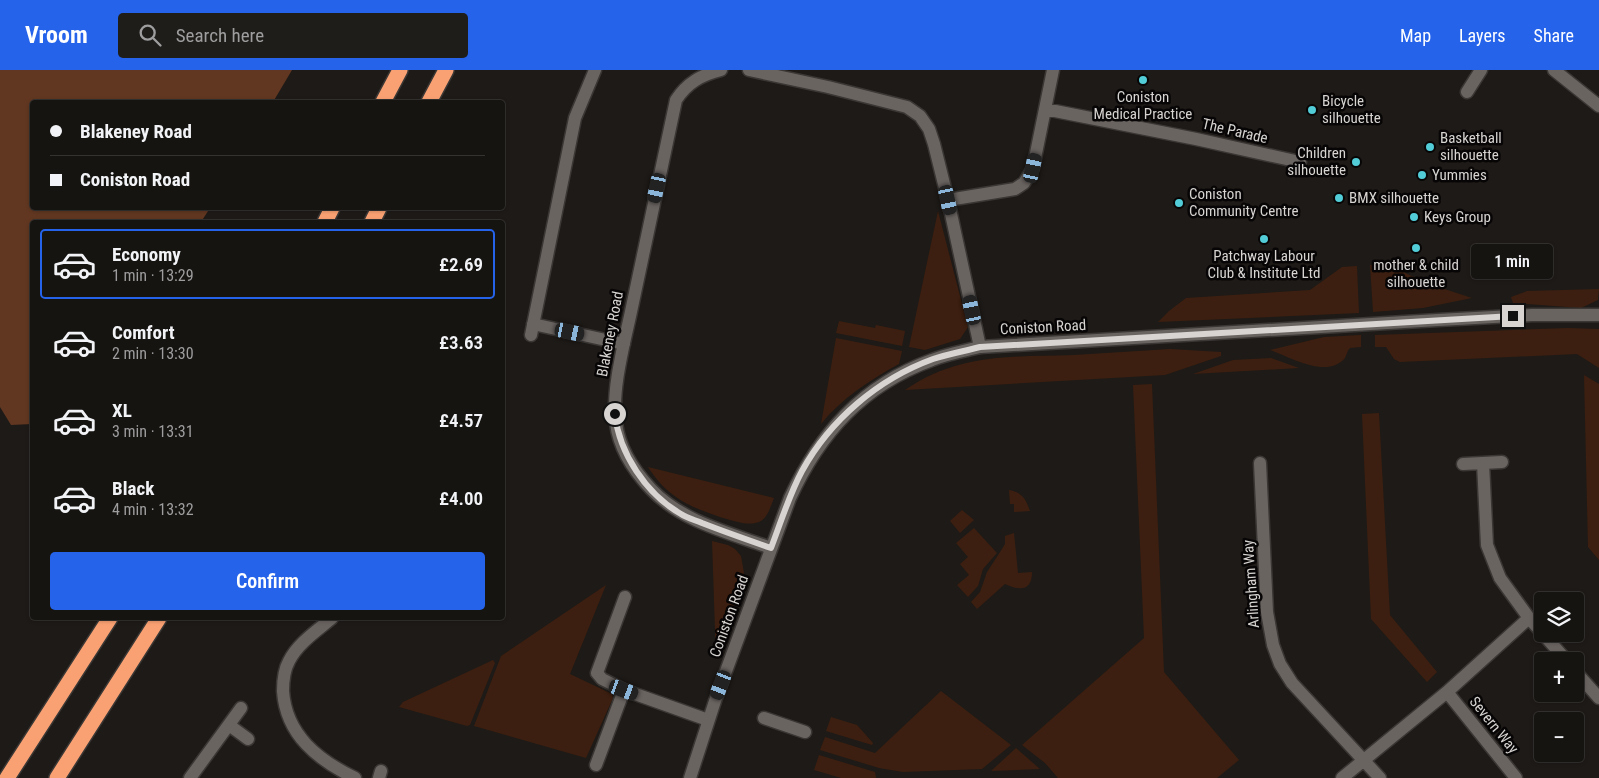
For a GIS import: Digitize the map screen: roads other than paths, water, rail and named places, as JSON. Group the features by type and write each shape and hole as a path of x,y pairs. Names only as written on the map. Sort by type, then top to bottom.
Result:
{"highway":[{"path":"385,100 400,70"},
{"path":"430,100 446,70"},
{"path":"7,778 109,620"},
{"path":"57,778 158,620"}],"street":[{"path":"595,70 575,118 532,329 624,344"},
{"name":"Blakeney Road","path":"721,70 699,78 684,88 676,100 624,344 616,394 615,414 618,434 628,459 651,489 681,514 771,548"},
{"path":"749,70 907,107 920,116 929,129 948,200 980,347"},
{"path":"948,200 1015,189 1024,182 1033,168 1053,70"},
{"path":"1467,92 1481,70"},
{"path":"1554,70 1599,106"},
{"name":"The Parade","path":"1045,109 1300,162"},
{"name":"Coniston Road","path":"690,778 708,720 771,548 802,471 835,425 854,406 873,391 902,373 932,360 980,347 1532,315 1599,315"},
{"path":"1463,464 1502,462"},
{"name":"Arlingham Way","path":"1260,463 1267,612 1273,645 1280,664 1292,682 1380,778"},
{"path":"1483,463 1487,545 1500,578 1528,618 1558,652"},
{"path":"625,596 597,673 602,679 624,690 708,720"},
{"path":"1342,778 1447,692 1528,618"},
{"path":"330,620 289,661 283,680 284,701 291,725 305,744 339,770 355,778"},
{"path":"1584,681 1599,698"},
{"path":"596,765 624,690"},
{"name":"Severn Way","path":"1447,692 1516,778"},
{"path":"190,778 242,708"},
{"path":"764,718 805,732"},
{"path":"229,725 248,739"}],"place":[{"name":"Coniston Medical Practice","path":"1143,80"},
{"name":"Bicycle silhouette","path":"1312,110"},
{"name":"Basketball silhouette","path":"1430,147"},
{"name":"Children silhouette","path":"1356,162"},
{"name":"Yummies","path":"1422,175"},
{"name":"BMX silhouette","path":"1339,198"},
{"name":"Coniston Community Centre","path":"1179,203"},
{"name":"Keys Group","path":"1414,217"},
{"name":"Patchway Labour Club & Institute Ltd","path":"1264,239"},
{"name":"mother & child silhouette","path":"1416,248"}]}
